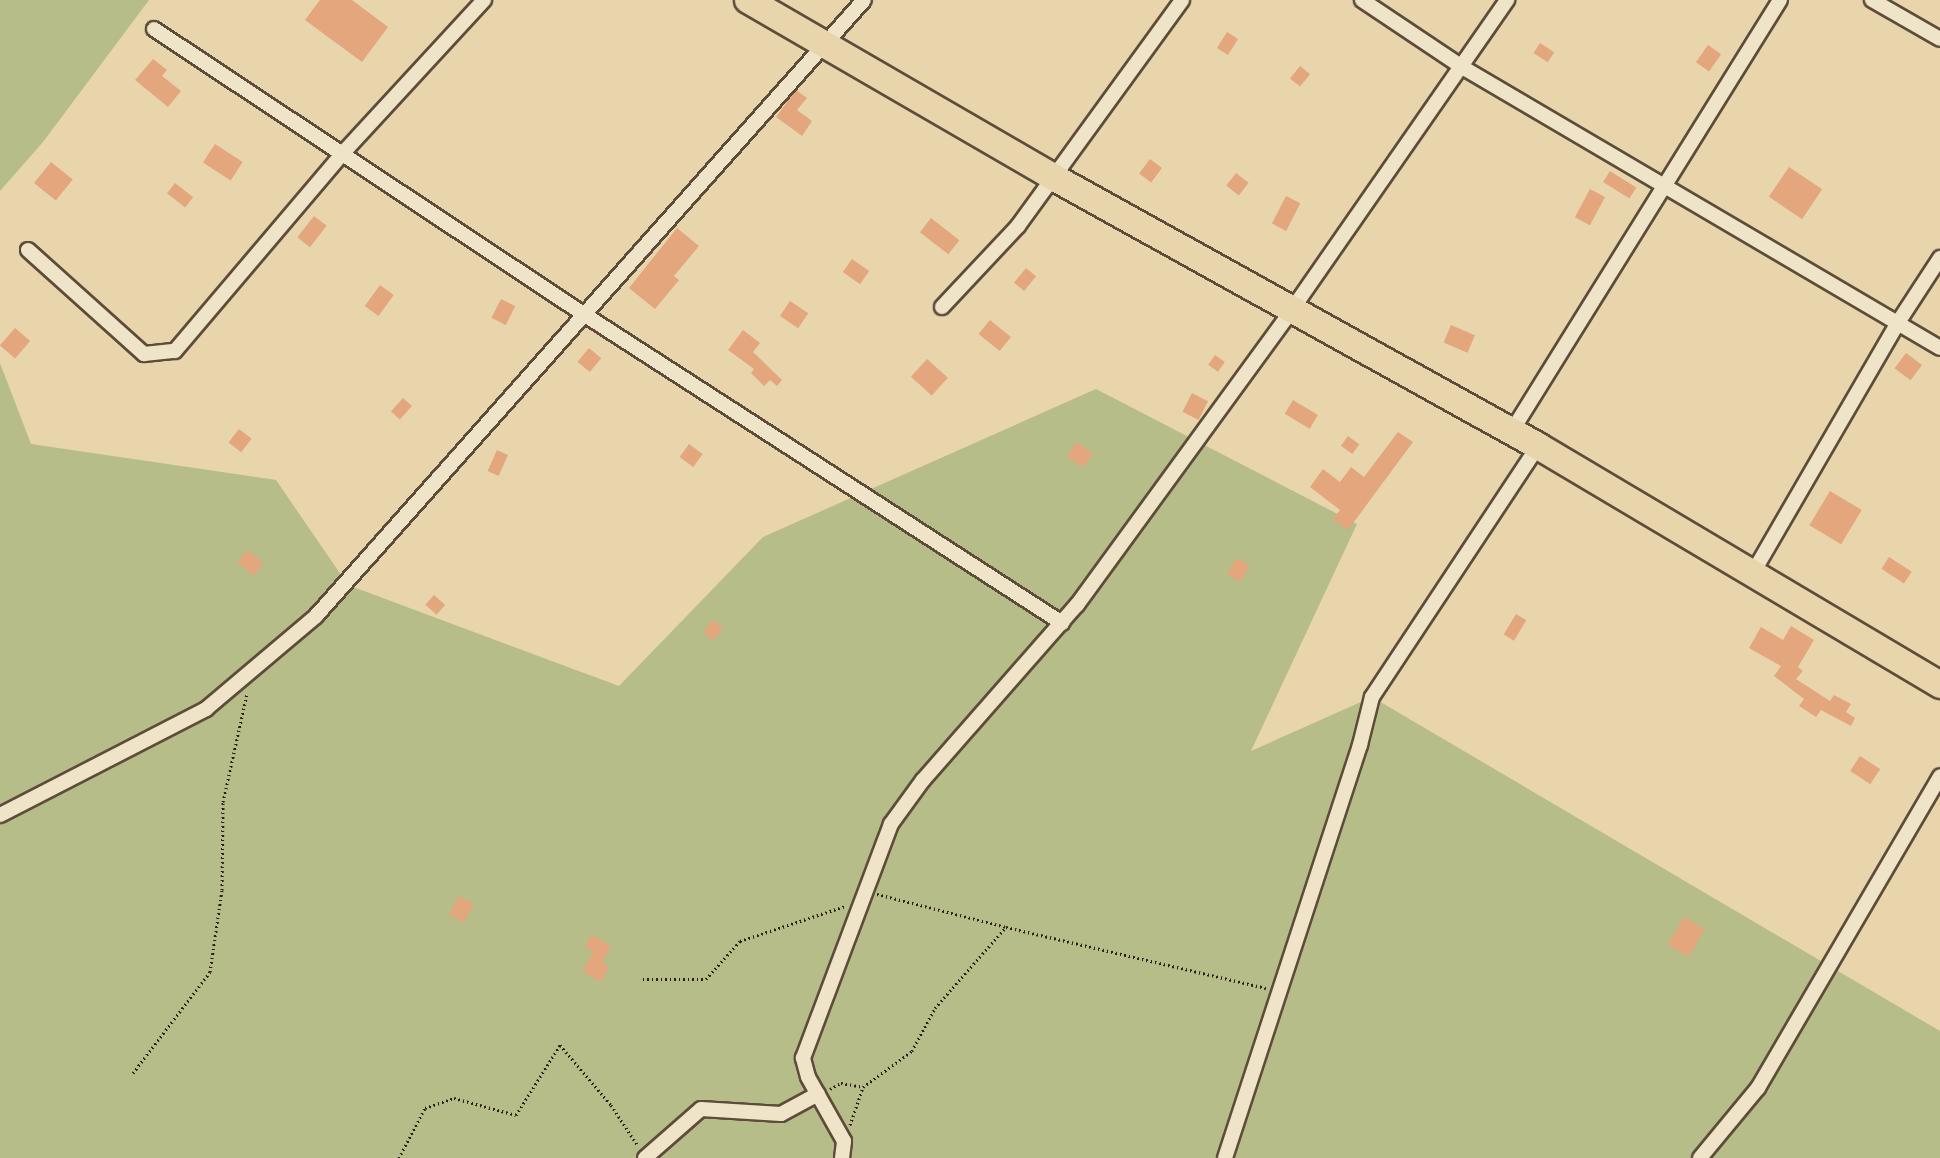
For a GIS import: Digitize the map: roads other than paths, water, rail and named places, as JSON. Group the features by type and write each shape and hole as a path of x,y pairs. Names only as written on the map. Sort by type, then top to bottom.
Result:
{"highway":[{"path":"748,0 1053,177 1510,434 1539,446 1754,571 1940,685"}],"street":[{"path":"28,250 144,354 175,351 341,155 484,0"},
{"path":"0,815 206,709 316,616 864,0"},
{"path":"942,307 1018,226 1182,0"},
{"path":"1362,0 1462,67 1940,348"},
{"path":"842,1158 844,1141 818,1094 802,1058 891,824 923,780 1062,623 1291,311 1507,0"},
{"path":"1510,434 1661,186 1780,0"},
{"path":"1872,0 1940,39"},
{"path":"154,29 585,315 1062,623"},
{"path":"1754,571 1897,324 1940,258"},
{"path":"1225,1158 1280,992 1372,697 1539,446"},
{"path":"1700,1158 1758,1088 1940,776"},
{"path":"645,1158 701,1109 781,1114 818,1094"}]}
